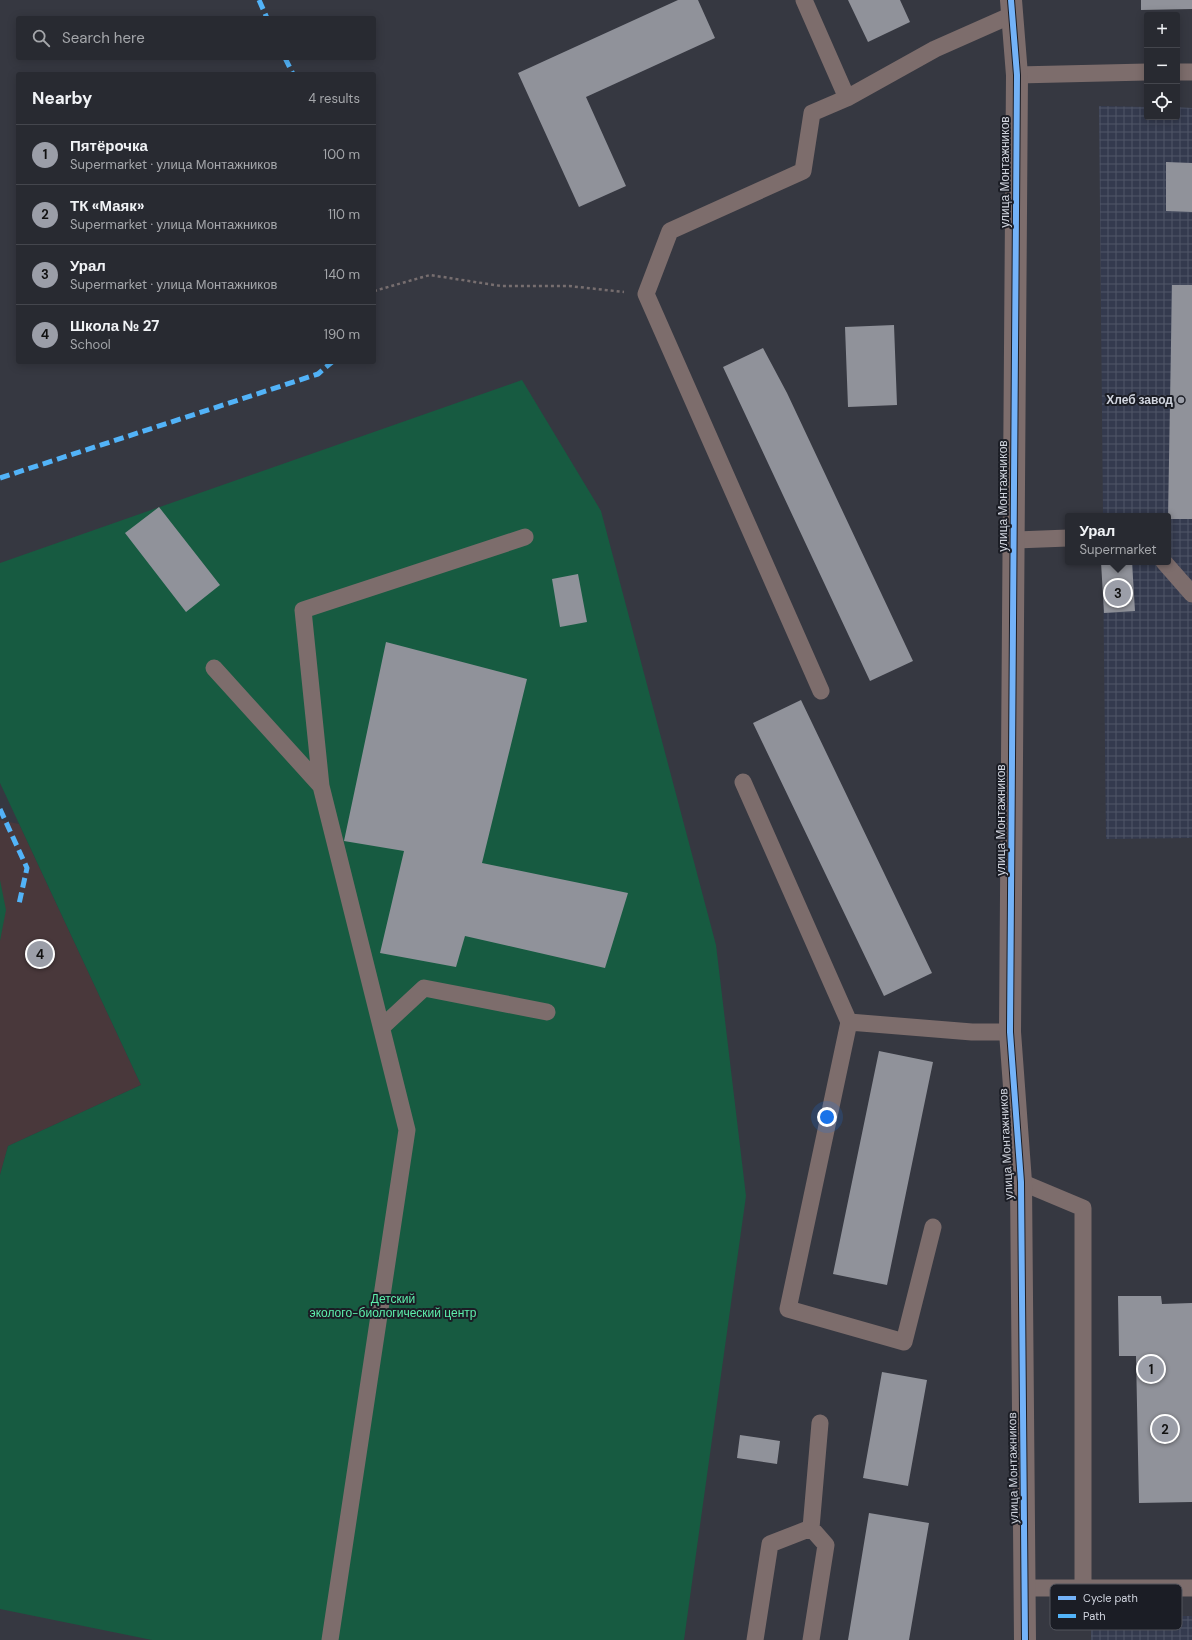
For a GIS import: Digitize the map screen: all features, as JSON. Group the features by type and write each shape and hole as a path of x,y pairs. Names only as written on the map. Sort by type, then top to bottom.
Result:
{"street":[{"name":"улица Монтажников","path":"1012,7 1017,75 1010,1032 1020,1182 1026,1588 1025,1640"}],"lane":[{"path":"804,0 847,98"},
{"path":"820,691 646,294 670,231 803,171 812,113 847,98 1012,7"},
{"path":"1017,75 1144,72"},
{"path":"1180,72 1192,72"},
{"path":"330,1640 407,1130 322,786 303,610 526,537"},
{"path":"1014,540 1065,538"},
{"path":"1167,565 1192,594"},
{"path":"214,668 322,786"},
{"path":"743,782 848,1022 788,1309 904,1342 933,1227"},
{"path":"382,1027 424,988 547,1012"},
{"path":"848,1022 972,1032 1010,1032"},
{"path":"1020,1182 1084,1208 1083,1584"},
{"path":"810,1640 826,1545 811,1528 820,1423"},
{"path":"755,1640 770,1544 811,1528"},
{"path":"1026,1588 1050,1588"}],"path":[{"path":"376,289 430,275 501,286 569,286 646,294"}],"shaded area":[{"path":"1099,106 1144,107 1144,120 1180,120 1180,107 1192,108 1192,838 1106,839 1103,565 1171,565 1171,513 1103,513"},
{"path":"0,820 19,824 141,1085 8,1146 0,1175"},
{"path":"1182,1616 1192,1616 1192,1640 1091,1640 1091,1630 1182,1630"}],"green space":[{"name":"Детский эколого-биологический центр","path":"522,380 601,511 716,945 746,1196 684,1640 152,1640 0,1609 0,1175 8,1146 141,1085 0,783 0,563"},
{"path":"0,880 6,910 0,941"}],"building":[{"path":"678,0 698,0 715,38 586,97 626,186 579,207 518,73"},
{"path":"848,0 900,0 910,22 868,42"},
{"path":"1141,0 1192,0 1192,9 1141,10"},
{"path":"1166,162 1192,163 1192,212 1166,211"},
{"name":"Хлеб завод","path":"1172,285 1192,285 1192,519 1171,519 1171,513 1168,513"},
{"path":"894,325 897,405 848,407 845,327"},
{"path":"763,348 787,393 913,661 870,681 723,367"},
{"path":"159,507 220,585 186,612 125,533"},
{"path":"1101,565 1132,565 1135,611 1104,613"},
{"path":"578,574 587,622 560,627 552,579"},
{"path":"386,642 527,679 482,863 628,893 605,968 465,936 456,967 380,953 404,851 344,841"},
{"path":"801,700 932,973 884,996 753,723"},
{"path":"879,1051 933,1062 887,1285 833,1274"},
{"path":"1118,1296 1161,1296 1162,1304 1192,1303 1192,1502 1139,1503 1136,1356 1119,1356"},
{"path":"882,1372 927,1380 908,1486 863,1478"},
{"path":"740,1435 780,1441 777,1464 737,1458"},
{"path":"869,1513 929,1523 909,1640 848,1640"}],"marked path":[{"path":"259,0 266,16"},
{"path":"286,60 292,72"},
{"path":"0,478 318,374 330,364"},
{"path":"0,809 27,868 19,904"}],"cycle path":[{"path":"1011,0 1017,75 1010,1032 1021,1182 1025,1640"}],"place":[{"name":"Хлеб завод","path":"1181,400"},
{"name":"Урал","path":"1118,593"},
{"name":"Школа № 27","path":"40,954"},
{"name":"Пятёрочка","path":"1151,1369"},
{"name":"ТК «Маяк»","path":"1165,1429"}]}
